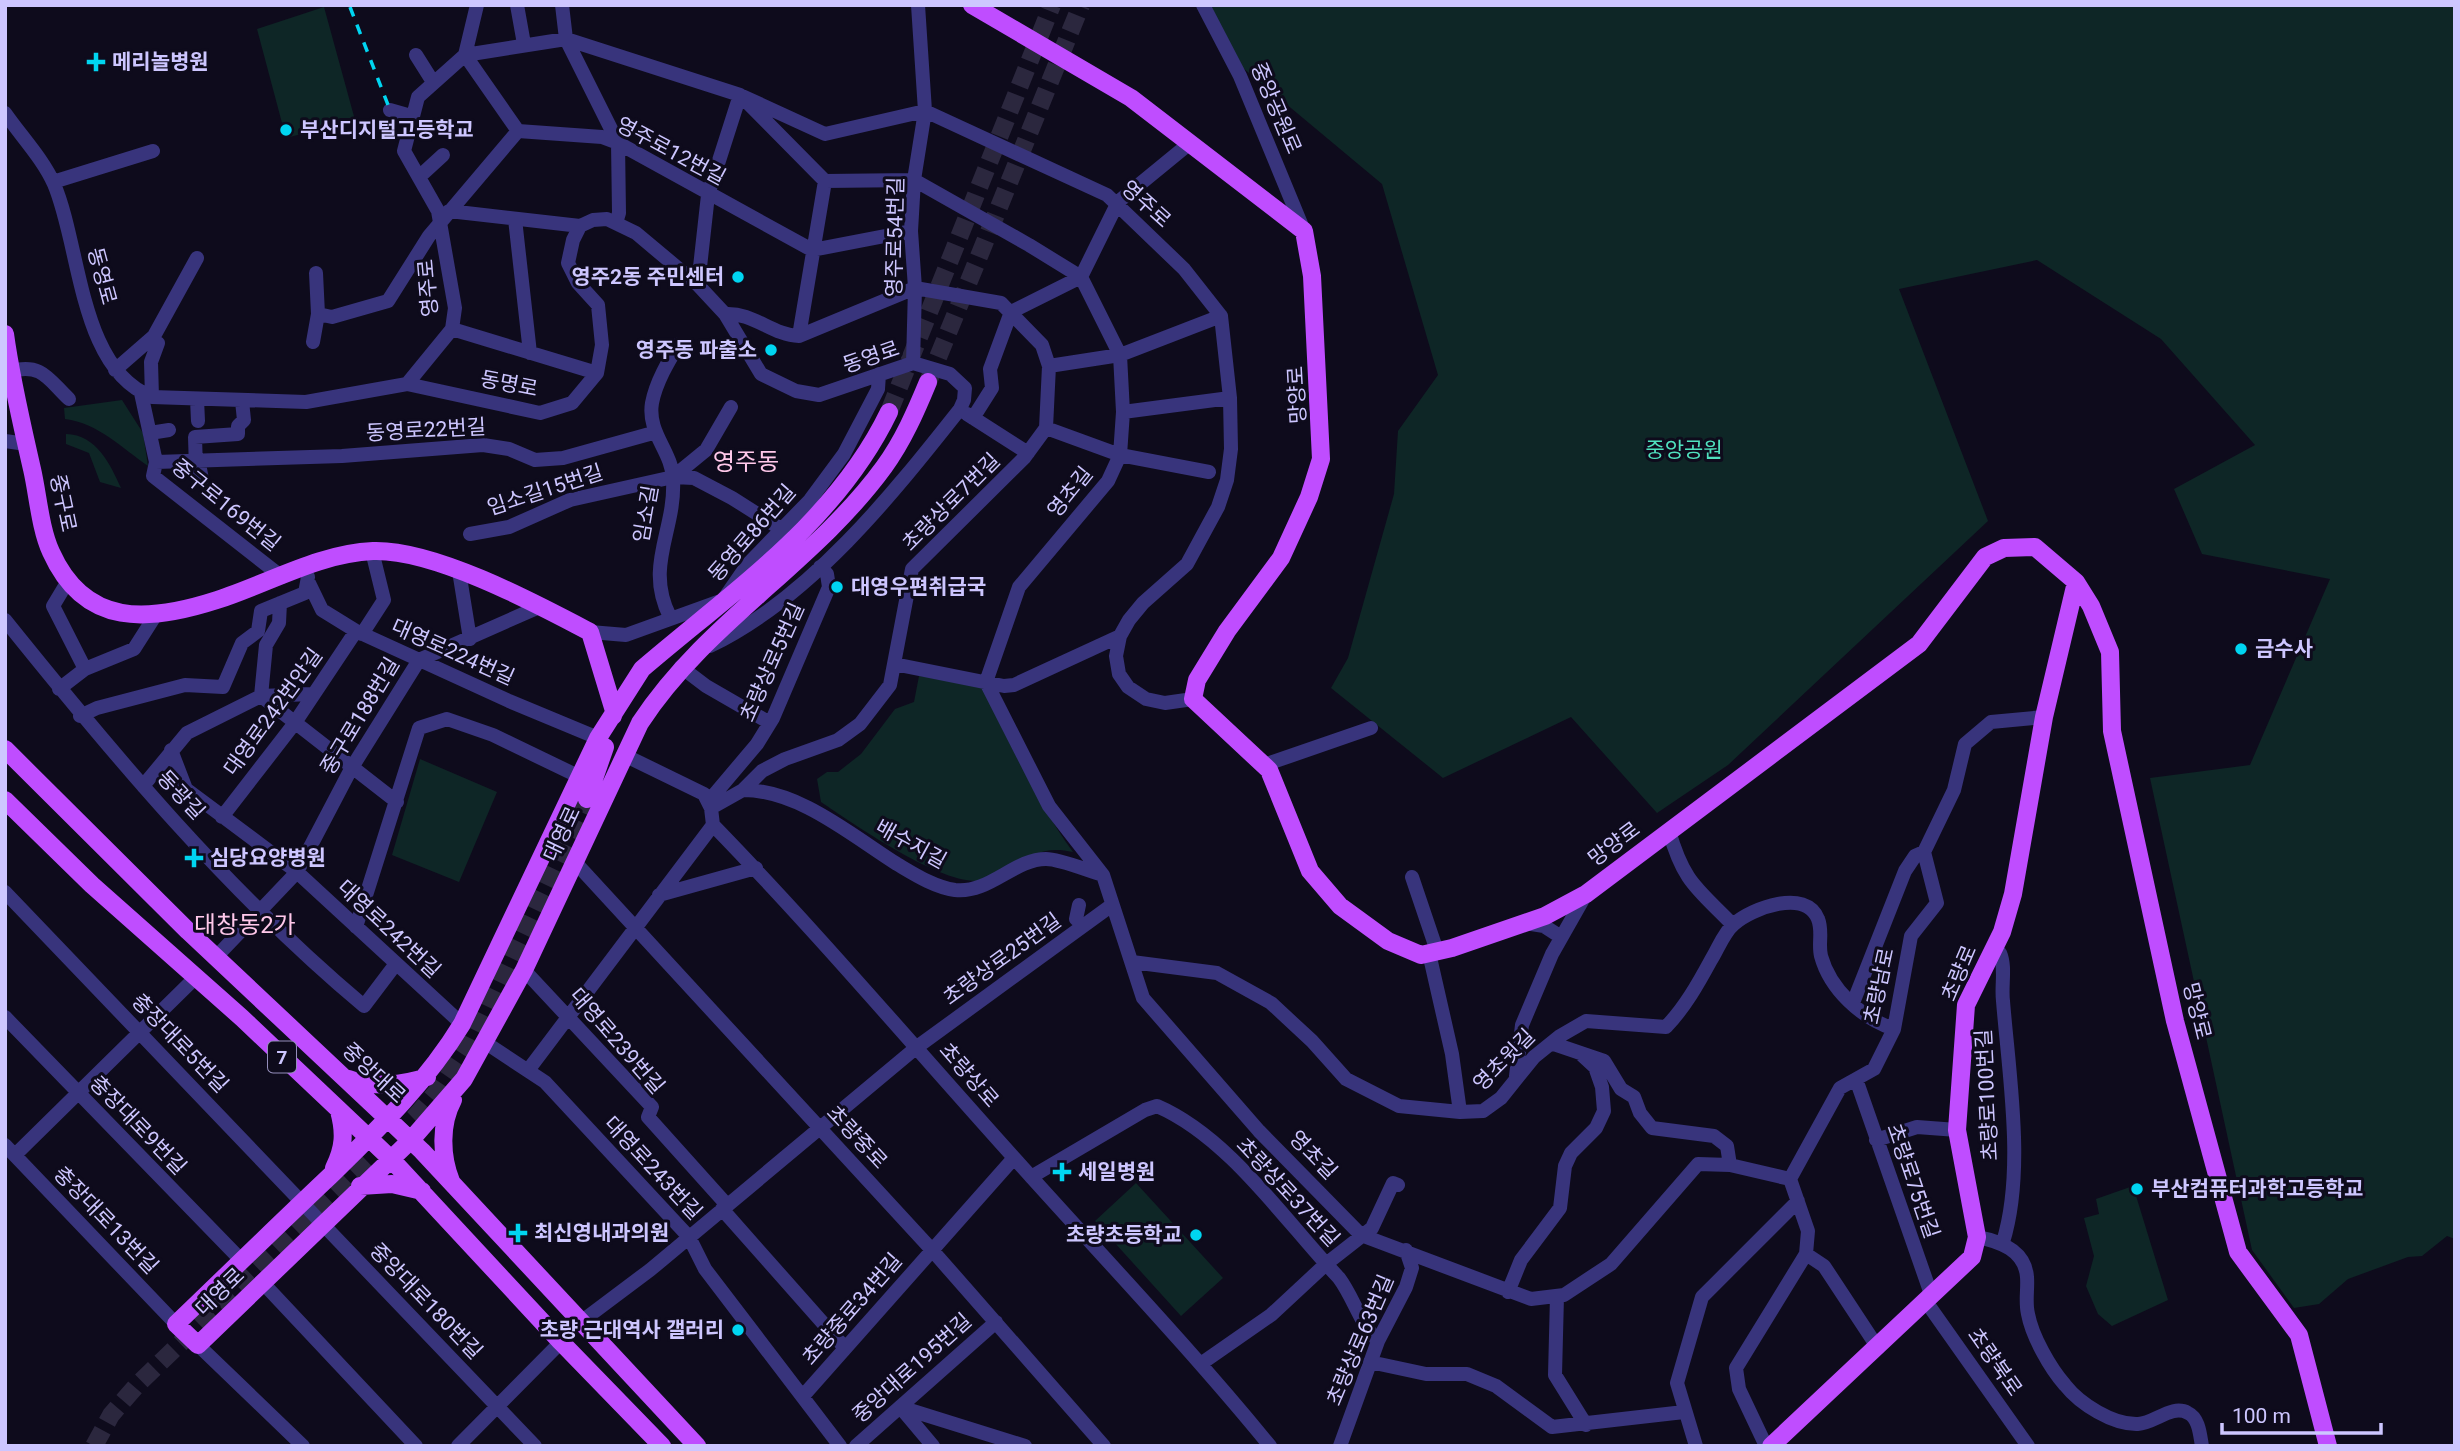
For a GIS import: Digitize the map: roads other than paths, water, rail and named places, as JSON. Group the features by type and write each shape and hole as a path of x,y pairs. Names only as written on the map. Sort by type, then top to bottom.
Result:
{"main road":[{"path":"972,5 1131,98 1304,231"},
{"name":"망양로","path":"1194,699 1196,680 1227,631 1281,558 1309,497 1321,458 1312,275 1304,231"},
{"name":"중구로","path":"5,334 50,550 68,581 88,601 123,613 155,616 216,601 282,577 308,575 372,551 411,554 459,571 590,632"},
{"name":"대영로","path":"889,412 854,475 829,505 793,541 642,669 598,738 462,1024 427,1077 369,1139 176,1324 198,1345 360,1186 411,1140 464,1079 524,970 640,723 694,653 744,617 863,493 898,445 929,382"},
{"name":"망양로","path":"1433,952 1525,923 1586,894 1919,644 1985,557 2004,548 2035,547 2076,582 2091,606 2110,652 2112,731 2175,1021 2238,1252 2299,1335 2328,1446"},
{"name":"초량로","path":"1977,1237 1957,1130 1966,1005 2003,932 2013,894 2044,717 2076,582"},
{"path":"590,632 614,711 587,800 640,723"},
{"path":"1194,699 1264,765 1272,776 1310,871 1340,906 1388,941 1421,955 1433,952"},
{"name":"중앙대로","path":"5,748 216,957 411,1140 697,1446"},
{"name":"7","path":"7,806 194,979 242,1018 391,1159 662,1446"},
{"path":"346,1078 364,1085 414,1081 427,1077"},
{"path":"452,1184 445,1166 443,1134 448,1109 464,1079"},
{"path":"330,1176 342,1153 344,1137 340,1111"},
{"path":"360,1186 376,1183 422,1191"},
{"path":"1769,1446 1930,1300 1972,1257 1977,1237"}],"street":[{"path":"318,314 332,317 388,301 429,236 518,131 465,55 477,5"},
{"path":"517,5 524,44"},
{"path":"449,211 580,226 593,220 616,223 619,213 618,143 566,39 562,5"},
{"name":"영주로54번길","path":"913,363 915,288 911,231 914,180 925,111 918,5"},
{"name":"중앙공원로","path":"1203,5 1248,95 1304,231"},
{"name":"영주로","path":"407,384 452,329 455,308 438,211 404,151 418,97 465,55 566,39 740,94 825,134 925,111 1037,160 1118,202 1184,269 1221,316"},
{"path":"416,55 433,82"},
{"path":"698,285 708,195 740,94 825,181 914,180 1081,277"},
{"path":"390,110 411,116"},
{"name":"동영로","path":"5,113 53,182 97,339 115,370 146,395"},
{"name":"영주로12번길","path":"518,131 602,137 618,143 812,250"},
{"path":"973,418 992,388 990,369 1011,312 1081,277 1118,202 1190,143"},
{"path":"53,182 153,150"},
{"path":"419,177 443,155"},
{"path":"799,336 825,181"},
{"path":"515,219 530,353"},
{"name":"동영로","path":"616,223 636,233 698,285 726,314 761,374 796,391 819,395 913,363 926,365 960,380 965,387 960,409"},
{"path":"452,329 597,373 602,345 598,305 578,283 568,263 573,240 580,226"},
{"path":"812,250 911,231"},
{"path":"156,462 146,395 151,362 156,339 197,258"},
{"path":"313,342 318,314 316,273"},
{"name":"영초길","path":"1081,277 1120,355 1123,412 1120,455 1108,481 1019,587 986,682 1049,806 1103,874 1143,998 1189,1053 1361,1235 1531,1299 1557,1296 1590,1280 1611,1264 1698,1164 1730,1165 1790,1179"},
{"path":"726,314 740,313 786,335 799,336 915,288 1001,303 1042,345 1049,366 1046,428 1120,455 1209,472"},
{"path":"1049,366 1120,355 1221,316 1230,398 1231,449 1227,480 1218,507 1187,564 1143,603 1120,636 1116,656 1119,674 1128,687 1146,699 1165,703 1194,699"},
{"path":"115,370 156,339"},
{"name":"임소길","path":"670,617 663,604 657,573 672,505 673,477 664,448 653,433 652,404 666,364 678,344"},
{"path":"11,371 27,366 36,368 69,399"},
{"name":"동명로","path":"407,384 540,414 572,403 597,373"},
{"name":"동영로86번길","path":"590,632 626,635 723,600 780,529 810,500 844,454 878,389 879,374"},
{"path":"146,395 242,401 334,400 407,384"},
{"path":"1123,412 1230,398"},
{"path":"197,399 198,421"},
{"path":"202,479 195,460 195,437 238,434 238,426 244,420 242,401"},
{"path":"673,477 706,450 732,407"},
{"path":"744,617 773,608 820,567 919,462 960,409 1028,453"},
{"name":"초량상로7번길","path":"710,805 743,790 762,771 785,759 838,740 860,724 890,685 912,569 1028,453 1046,428"},
{"path":"150,433 170,430"},
{"name":"동영로22번길","path":"156,462 342,456 483,445 509,449 536,460 563,458 653,433"},
{"path":"5,441 26,444"},
{"name":"중구로169번길","path":"156,462 153,476 282,577"},
{"path":"673,477 694,478 732,498 780,529"},
{"name":"임소길15번길","path":"470,534 509,527 570,500 673,477"},
{"path":"359,633 384,600 372,551"},
{"name":"초량상로5번길","path":"710,805 770,723 829,587 827,574 820,567"},
{"path":"459,571 470,639"},
{"path":"223,687 242,643 258,631 261,611 305,593 308,575"},
{"name":"대영로224번길","path":"308,575 322,610 359,633 598,738"},
{"path":"68,581 52,606 85,669"},
{"path":"261,696 266,645 279,623 279,603"},
{"name":"중구로188번길","path":"216,957 297,872 351,769 419,660 539,607"},
{"path":"59,689 85,669 134,649 155,616"},
{"name":"동광길","path":"5,620 80,716 306,958 364,1006 396,965"},
{"name":"대영로242번안길","path":"222,817 294,724 312,694 359,633"},
{"path":"894,664 1014,685 1120,636"},
{"path":"681,667 706,686 770,723"},
{"path":"80,716 97,708 185,685 223,687 244,706"},
{"path":"143,786 170,750 187,733 261,696 312,694"},
{"path":"261,696 351,769 397,802"},
{"path":"1853,1003 1905,871 1915,856 1924,852 1954,790 1965,744 1991,722 2044,717"},
{"path":"356,927 419,728 440,719 447,719 493,735 580,776"},
{"path":"1264,765 1371,728"},
{"name":"대영로242번길","path":"170,750 186,789 297,872 462,1024"},
{"path":"529,1069 634,926 713,825 710,805 704,794 624,755"},
{"name":"배수지길","path":"743,790 759,790 832,821 923,879 956,890 979,887 1021,866 1046,859 1103,874"},
{"name":"초량상로","path":"713,825 756,869 1031,1177 1202,1363 1270,1446"},
{"path":"1669,831 1686,876 1701,896 1732,925 1750,914 1794,901 1807,904 1818,918 1821,953 1836,989 1880,1025 1894,1029"},
{"name":"초량남로","path":"1790,1179 1840,1088 1874,1069 1894,1029 1911,936 1937,902 1924,852"},
{"name":"초량중로","path":"574,861 932,1250 1104,1446"},
{"path":"659,895 756,869"},
{"path":"1412,877 1433,952 1461,1112"},
{"name":"충장대로5번길","path":"5,892 304,1201 323,1224"},
{"path":"1516,1076 1522,1025 1561,937 1586,894"},
{"name":"초량상로25번길","path":"582,1321 689,1237 917,1047 1112,905"},
{"path":"1525,923 1544,926 1561,937"},
{"name":"영초윗길","path":"1132,962 1217,973 1271,1003 1312,1041 1346,1079 1399,1106 1461,1112 1483,1111 1501,1098 1516,1076 1551,1043 1586,1021 1666,1027 1682,1011 1732,925"},
{"name":"초량로100번길","path":"1992,950 2000,953 2003,959 2001,989 2014,1146 2009,1223 2003,1242"},
{"name":"대영로239번길","path":"524,970 568,1014 652,1107 648,1117 845,1348"},
{"path":"10,1150 78,1093 194,979"},
{"name":"충장대로9번길","path":"5,1017 242,1261"},
{"name":"대영로243번길","path":"486,1043 529,1069 689,1237 705,1269 840,1446"},
{"path":"1551,1043 1604,1061 1621,1089 1634,1097 1640,1113 1652,1128 1714,1136 1727,1146 1730,1165"},
{"path":"1508,1292 1521,1259 1560,1208 1564,1166 1571,1153 1597,1128 1604,1111 1602,1087 1595,1067 1582,1055"},
{"name":"초량로75번길","path":"1856,1079 1930,1300"},
{"name":"초량상로37번길","path":"1031,1177 1062,1156 1078,1151 1145,1110 1157,1106 1173,1113 1229,1156 1351,1294 1368,1332 1378,1341"},
{"path":"1876,1140 1917,1127 1957,1130"},
{"name":"충장대로13번길","path":"10,1150 176,1324"},
{"name":"초량중로34번길","path":"803,1396 1014,1158"},
{"path":"1769,1446 1739,1389 1736,1368 1794,1278 1806,1254 1808,1231 1790,1179"},
{"path":"1202,1363 1271,1315 1326,1264 1372,1228 1393,1183 1398,1185"},
{"path":"1696,1446 1684,1412 1678,1383 1702,1297 1798,1201"},
{"name":"중앙대로180번길","path":"323,1224 535,1446"},
{"path":"1977,1237 2003,1242 2026,1269 2028,1318 2064,1384 2082,1401 2123,1423 2140,1424 2177,1410 2188,1412 2196,1419 2202,1446"},
{"name":"초량상로63번길","path":"1340,1446 1378,1341 1412,1268 1406,1250"},
{"path":"1806,1254 1824,1266 1878,1348"},
{"path":"262,1282 416,1446"},
{"path":"1557,1296 1555,1374 1586,1425"},
{"name":"초량북로","path":"1930,1300 2028,1446"},
{"name":"중앙대로195번길","path":"856,1446 996,1322"},
{"path":"458,1446 561,1342"},
{"path":"198,1345 303,1446"},
{"path":"1370,1362 1426,1374 1467,1374 1496,1386 1552,1427 1684,1412"},
{"path":"900,1407 933,1446"},
{"path":"900,1407 1025,1446"}],"tunnel":[{"path":"889,412 1052,5"},
{"path":"928,382 1081,5"},
{"path":"94,1446 111,1415 137,1385 414,1118 440,1088 468,1047 587,799"}],"railway":[{"path":"350,7 390,110"}],"place":[{"name":"메리놀병원","path":"96,62"},
{"name":"부산디지털고등학교","path":"286,130"},
{"name":"영주2동 주민센터","path":"738,277"},
{"name":"영주동 파출소","path":"771,350"},
{"name":"대영우편취급국","path":"837,587"},
{"name":"금수사","path":"2241,649"},
{"name":"심당요양병원","path":"194,858"},
{"name":"세일병원","path":"1062,1172"},
{"name":"부산컴퓨터과학고등학교","path":"2137,1189"},
{"name":"최신영내과의원","path":"518,1233"},
{"name":"초량초등학교","path":"1196,1235"},
{"name":"초량 근대역사 갤러리","path":"738,1330"}],"district":[{"name":"영주동","path":"746,462"},
{"name":"대창동2가","path":"245,925"}],"park label":[{"name":"중앙공원","path":"1684,450"}]}
